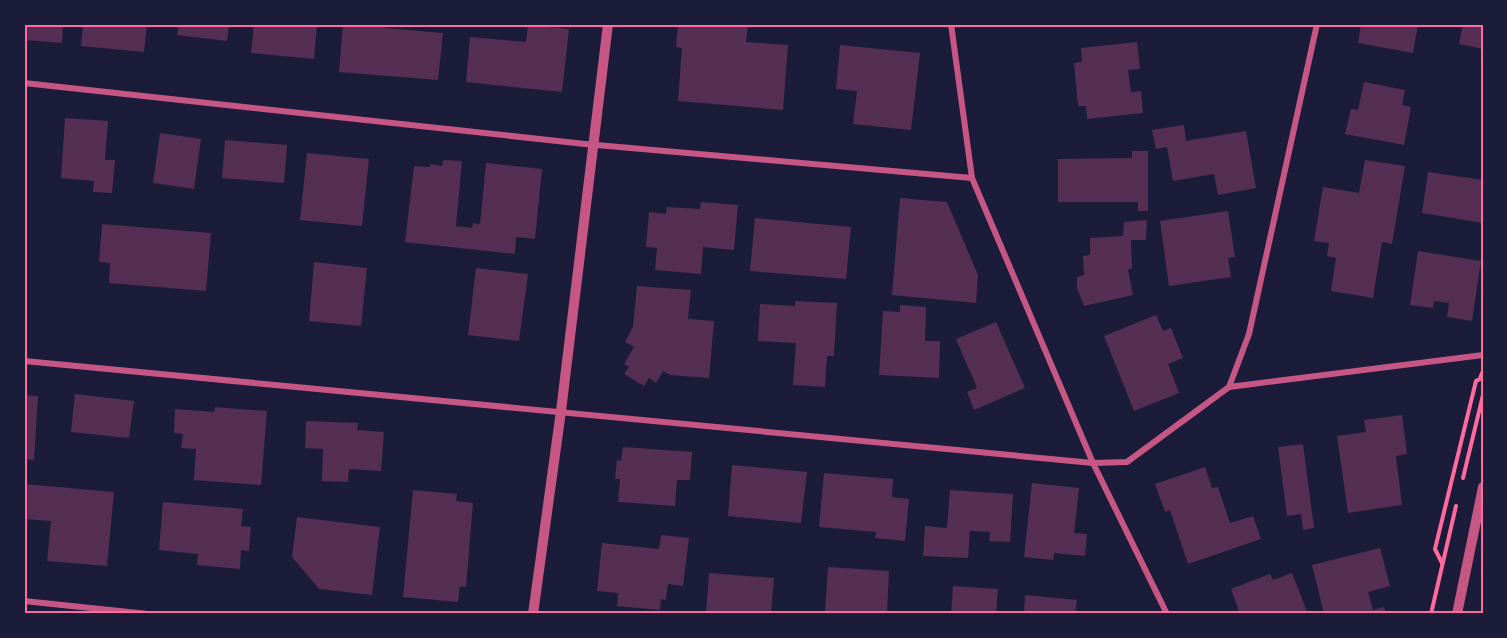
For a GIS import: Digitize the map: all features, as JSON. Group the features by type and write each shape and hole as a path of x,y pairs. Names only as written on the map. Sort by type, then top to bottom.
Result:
{"street":[{"path":"533,614 561,411 608,24"},
{"path":"951,24 972,178 1093,464 1167,614"},
{"path":"1229,387 1249,334 1317,24"},
{"path":"24,82 593,145 972,178"},
{"path":"24,361 1093,464 1127,462 1229,387 1483,354"},
{"path":"1457,614 1483,487"},
{"path":"24,601 148,614"}],"path":[{"path":"1431,614 1443,563 1435,549 1476,381 1480,379 1483,384"}],"building":[{"path":"24,24 63,24 62,43 24,40"},
{"path":"83,24 147,24 144,52 81,46"},
{"path":"179,24 229,24 227,41 177,35"},
{"path":"254,24 317,24 314,59 251,53"},
{"path":"343,24 385,24 385,28 443,33 438,80 339,72"},
{"path":"678,24 748,24 746,42 788,45 783,110 678,101 682,48 676,47"},
{"path":"1361,24 1418,24 1413,53 1358,43"},
{"path":"1463,24 1483,27 1483,49 1459,44"},
{"path":"528,25 569,29 562,92 466,82 470,37 526,42"},
{"path":"1137,42 1140,69 1128,70 1131,92 1141,91 1143,113 1087,119 1086,106 1078,106 1074,63 1082,62 1081,48"},
{"path":"840,45 920,53 911,130 853,124 857,91 836,89"},
{"path":"1364,82 1405,90 1402,105 1411,107 1404,145 1345,134 1351,109 1358,110"},
{"path":"65,118 108,121 105,160 115,160 112,193 93,192 94,181 61,178"},
{"path":"1184,125 1186,141 1246,131 1256,188 1218,195 1214,174 1173,181 1167,147 1156,149 1152,130"},
{"path":"160,133 201,139 194,189 153,183"},
{"path":"225,140 287,145 284,183 222,178"},
{"path":"1132,151 1148,151 1148,211 1138,211 1138,202 1058,202 1058,159 1132,158"},
{"path":"307,153 369,159 362,226 300,220"},
{"path":"443,160 462,161 456,226 472,228 473,223 480,224 486,163 542,169 535,239 516,237 515,254 405,242 414,166 430,167 430,164 442,166"},
{"path":"1365,160 1405,166 1392,244 1382,242 1373,298 1331,291 1336,258 1327,256 1329,243 1314,241 1323,187 1359,193"},
{"path":"1428,172 1483,180 1483,223 1422,213"},
{"path":"900,198 947,202 978,275 976,303 892,295"},
{"path":"701,202 738,205 734,250 703,247 701,274 655,270 657,248 646,247 649,212 666,214 667,207 700,209"},
{"path":"1228,211 1235,257 1228,258 1231,277 1169,286 1160,221"},
{"path":"755,218 851,227 846,279 750,271"},
{"path":"1147,220 1146,240 1131,240 1132,268 1128,270 1133,295 1084,306 1077,288 1077,277 1084,275 1083,256 1090,255 1090,238 1123,236 1124,222"},
{"path":"102,224 211,233 206,291 109,283 110,263 99,262"},
{"path":"1418,251 1481,261 1472,321 1447,317 1449,303 1434,301 1433,308 1410,305"},
{"path":"314,262 367,268 361,326 309,321"},
{"path":"476,268 528,274 519,341 468,335"},
{"path":"637,286 691,290 688,319 714,321 709,378 670,375 663,371 656,383 649,378 644,386 624,374 629,367 624,364 634,347 625,342 633,327"},
{"path":"795,301 837,303 834,356 827,356 825,387 793,385 796,343 758,341 760,304 795,306"},
{"path":"900,305 926,307 925,341 940,341 939,378 879,375 883,311 900,312"},
{"path":"1156,315 1163,331 1171,328 1183,358 1168,364 1179,393 1134,411 1104,336"},
{"path":"996,322 1025,388 974,410 967,392 977,388 956,339"},
{"path":"75,394 134,401 129,438 71,432"},
{"path":"24,395 38,396 34,460 24,459"},
{"path":"215,407 267,411 261,485 194,480 196,449 181,448 183,434 174,433 175,409 214,412"},
{"path":"1402,415 1407,454 1396,456 1402,505 1348,513 1337,436 1366,432 1364,420"},
{"path":"306,421 358,423 357,430 384,432 381,471 349,469 348,482 322,481 323,449 305,448"},
{"path":"1303,444 1314,528 1303,530 1301,514 1287,516 1278,447"},
{"path":"623,447 692,452 690,480 677,480 675,506 618,502 620,479 615,479 617,460 621,461"},
{"path":"732,465 807,472 801,523 728,516"},
{"path":"1205,467 1212,488 1218,487 1230,523 1253,516 1261,539 1188,564 1170,510 1165,512 1155,484"},
{"path":"824,473 893,479 892,497 909,499 905,541 875,538 876,532 819,527"},
{"path":"1032,483 1079,488 1074,533 1087,534 1085,556 1054,553 1053,560 1024,557"},
{"path":"24,484 114,492 107,566 47,561 51,521 24,519"},
{"path":"413,490 457,494 456,501 473,503 466,587 460,586 458,602 403,597"},
{"path":"950,490 1013,494 1010,542 989,541 990,532 970,531 968,558 923,556 925,526 947,528"},
{"path":"163,502 243,509 241,526 251,527 249,551 241,550 240,569 197,565 198,554 159,550"},
{"path":"297,517 380,527 372,595 319,589 292,557"},
{"path":"661,535 689,538 683,586 668,584 666,600 661,599 660,610 617,606 618,593 597,591 602,543 659,549"},
{"path":"1380,548 1390,586 1368,592 1373,610 1384,607 1386,614 1324,614 1312,565"},
{"path":"828,567 889,571 887,614 825,614"},
{"path":"709,573 774,578 771,614 706,614"},
{"path":"1292,573 1308,614 1240,614 1231,589 1270,574 1273,580"},
{"path":"953,586 998,589 996,614 951,614"},
{"path":"1025,595 1077,600 1075,614 1024,614"}]}
